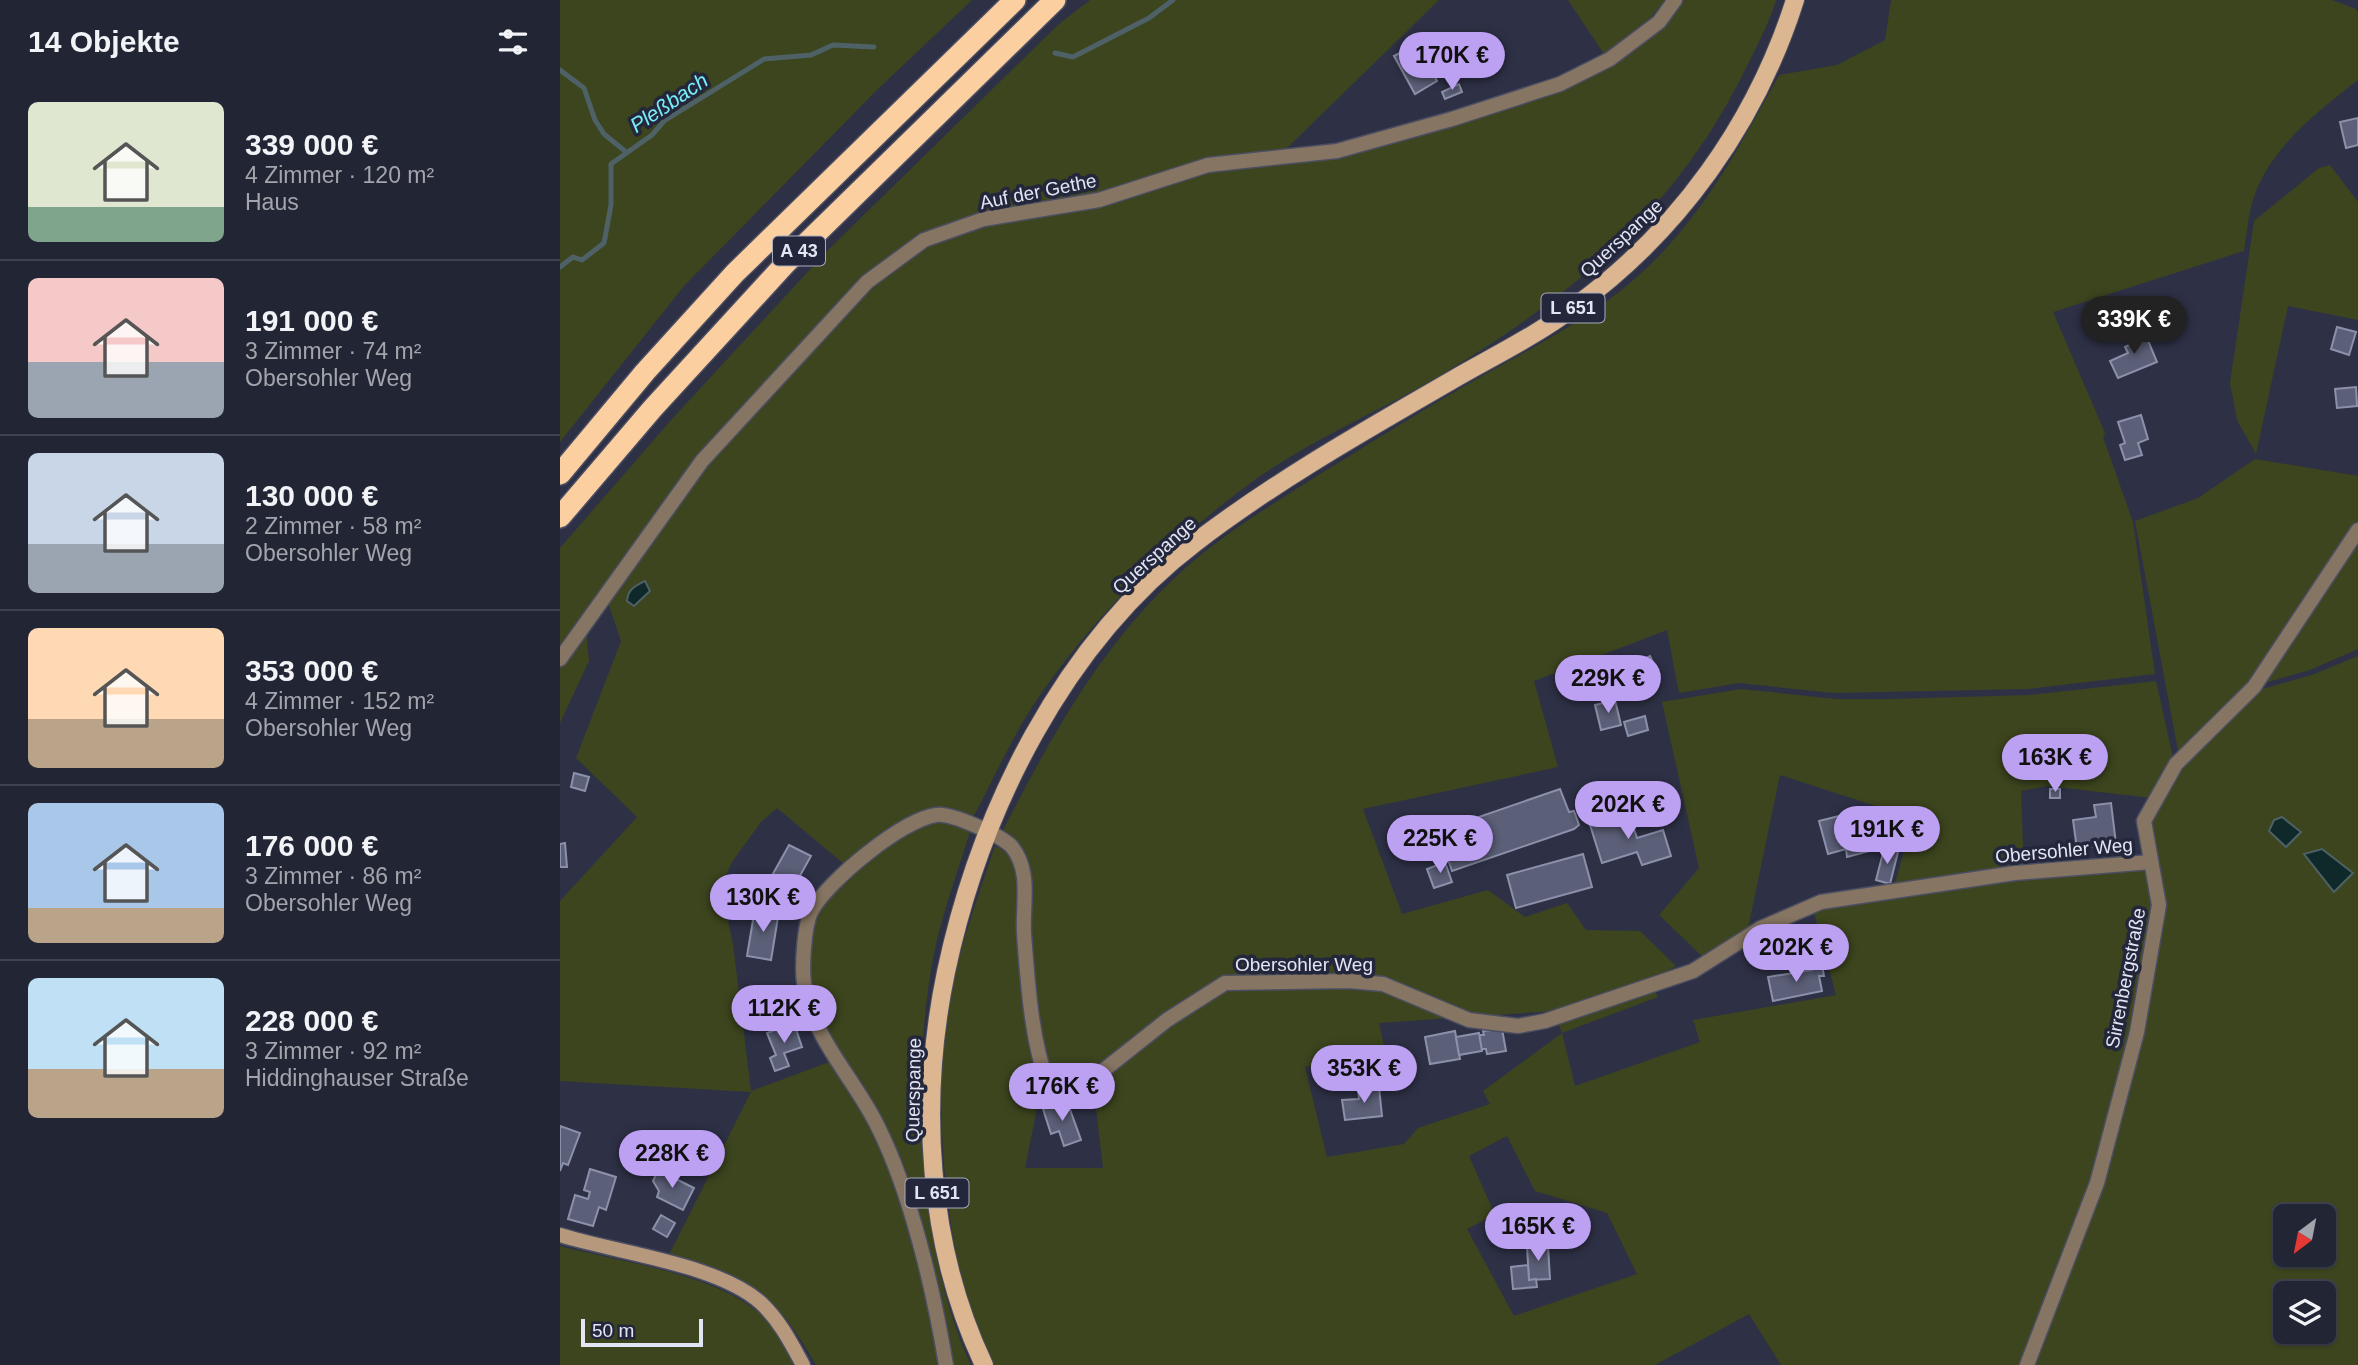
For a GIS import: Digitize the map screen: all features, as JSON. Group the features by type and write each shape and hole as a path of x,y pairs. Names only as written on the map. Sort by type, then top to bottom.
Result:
{"highway":[{"name":"A 43","path":"560,474 645,372 735,274 1015,0"},
{"name":"A 43","path":"560,517 653,408 786,263 1055,0"}],"main road":[{"name":"Querspange","path":"984,1365 971,1337 942,1243 932,1149 933,1049 937,1014 954,932 986,832 1018,764 1075,670 1103,632 1192,544 1300,469 1564,315 1652,241 1690,199 1720,157 1774,55 1795,0"}],"street":[{"name":"Auf der Gethe","path":"560,659 702,461 867,282 924,240 984,219 1100,200 1208,165 1337,151 1452,119 1560,84 1610,59 1659,22 1675,0"},
{"name":"Sirrenbergstraße","path":"2027,1365 2097,1182 2137,1032 2160,905 2144,821 2176,764 2254,687 2358,530"},
{"name":"Obersohler Weg","path":"946,1365 940,1325 901,1178 877,1125 819,1033 804,987 804,957 811,911 845,869 881,844 935,815 948,814 986,832 1010,845 1019,858 1025,889 1024,931 1036,1049 1048,1085 1066,1086 1085,1085 1124,1052 1225,983 1348,981 1383,984 1469,1020 1518,1026 1545,1021 1693,971 1761,928 1821,902 2015,873 2151,862"},
{"path":"560,1235 715,1276 760,1302 784,1329 803,1365"}],"green space":[{"path":"560,0 972,0 878,89 684,286 560,442"},
{"path":"1090,0 1439,0 1283,152 919,236 719,437 585,617 589,661 560,723 560,548 672,419 826,252 1059,24"},
{"path":"1568,0 1665,0 1651,17 1604,54"},
{"path":"1680,0 1776,0 1756,48 1715,124 1651,210 1614,248 1575,283 1488,346 1264,473 1183,537 1105,613 1058,670 1018,730 971,821 950,809 914,819 844,864 777,808 761,822 732,862 721,887 733,944 751,1091 832,1061 875,1126 898,1180 943,1365 816,1365 787,1320 757,1290 721,1271 669,1255 751,1092 560,1081 560,901 637,817 576,758 621,641 607,600 706,464 803,356 873,287 927,245 985,223 1209,168 1338,154 1560,87"},
{"path":"1891,0 2332,0 2356,9 2358,80 2297,131 2272,162 2254,197 2244,251 2053,312 2105,433 2103,437 2133,522 2155,674 2028,689 1833,693 1739,683 1679,693 1667,630 1534,681 1558,767 1363,809 1402,914 1488,890 1525,917 1567,903 1586,930 1640,931 1676,966 1650,983 1658,997 1562,1033 1575,1086 1700,1042 1693,1020 1836,995 1813,909 1911,897 1920,888 2150,864 2164,904 2147,820 2177,769 2259,690 2312,675 2358,656 2358,1365 1781,1365 1749,1314 1655,1365 990,1365 968,1302 953,1237 942,1137 941,1046 956,970 995,846 1011,858 1020,882 1042,1083 1025,1168 1103,1168 1093,1083 1049,1082 1040,1047 1027,930 1030,887 1025,853 1001,834 1038,763 1079,695 1125,631 1151,601 1212,546 1264,510 1400,425 1578,321 1630,283 1654,261 1696,212 1732,159 1779,75 1837,65 1885,40","holes":["1554,1011 1562,1033 1483,1091 1490,1104 1418,1128 1404,1144 1327,1157 1305,1067 1385,1050 1379,1023","1507,1136 1535,1191 1607,1213 1637,1274 1514,1316 1467,1229 1495,1215 1469,1156"]},
{"path":"2330,165 2358,202 2358,320 2288,306 2256,454 2237,420 2230,383 2254,221 2319,168"},
{"path":"2255,459 2358,476 2358,525 2251,685 2179,756 2135,521 2198,498"},
{"path":"2358,539 2358,649 2310,670 2261,684"},
{"path":"2156,681 2174,762 2152,798 2047,786 2021,791 2024,870 1894,887 1913,818 1780,775 1747,933 1705,959 1659,915 1699,868 1662,702 1741,689 1836,699 1892,699 2030,695"},
{"path":"948,817 971,828 937,940 928,989 921,1098 923,1156 939,1267 953,1319 971,1365 952,1365 904,1175 824,1032 809,988 808,957 814,911 849,873 914,830"},
{"path":"560,1246 686,1277 733,1296 766,1320 793,1365 560,1365"}],"shaded area":[{"path":"645,581 650,591 634,606 627,601 630,591"},
{"path":"2282,817 2301,832 2286,847 2269,831 2274,820"},
{"path":"2322,849 2353,873 2334,892 2304,854"}],"building":[{"path":"1417,44 1437,81 1415,94 1394,56"},
{"path":"1459,84 1462,92 1445,99 1442,92"},
{"path":"2358,118 2358,145 2346,148 2340,122"},
{"path":"2337,327 2356,332 2349,355 2331,349"},
{"path":"2140,331 2143,340 2147,338 2157,362 2118,378 2110,361 2128,353 2125,347 2131,344 2128,337"},
{"path":"2356,387 2357,406 2337,408 2335,389"},
{"path":"2141,415 2148,439 2138,443 2142,455 2125,460 2120,445 2125,443 2118,422"},
{"path":"1650,656 1656,669 1640,676 1638,671 1630,675 1627,667"},
{"path":"1615,700 1621,725 1601,730 1595,705"},
{"path":"1645,716 1648,730 1628,736 1624,722"},
{"path":"574,773 589,777 585,791 571,787"},
{"path":"1560,789 1569,812 1574,811 1579,825 1574,829 1452,871 1438,831"},
{"path":"2050,789 2060,789 2060,798 2050,798"},
{"path":"2111,803 2116,844 2077,849 2073,820 2096,817 2094,805"},
{"path":"1629,813 1637,838 1663,830 1671,856 1642,865 1637,852 1602,863 1590,825"},
{"path":"1847,814 1849,822 1869,817 1877,849 1847,857 1846,849 1828,854 1819,821"},
{"path":"565,843 567,867 560,867 560,844"},
{"path":"789,845 811,856 787,899 765,888"},
{"path":"1884,849 1898,852 1890,884 1876,880"},
{"path":"1583,854 1592,887 1516,908 1507,875"},
{"path":"1445,862 1452,882 1434,888 1427,869"},
{"path":"739,902 750,904 748,913 738,911"},
{"path":"755,908 779,911 771,960 747,956"},
{"path":"1822,965 1824,976 1819,976 1822,991 1773,1001 1768,977 1812,970 1811,967"},
{"path":"798,996 804,1015 793,1018 788,999"},
{"path":"794,1023 802,1047 784,1053 789,1066 775,1071 770,1058 776,1055 767,1033"},
{"path":"1502,1029 1506,1051 1487,1054 1486,1049 1481,1049 1479,1035 1484,1035 1483,1031"},
{"path":"1455,1031 1460,1059 1430,1064 1425,1037"},
{"path":"1479,1033 1482,1051 1459,1055 1456,1037"},
{"path":"1375,1066 1377,1082 1362,1084 1360,1068"},
{"path":"1379,1087 1382,1116 1345,1120 1342,1100 1359,1099 1358,1089"},
{"path":"1067,1101 1081,1140 1064,1146 1059,1131 1051,1134 1043,1109"},
{"path":"560,1126 580,1133 568,1165 563,1163 560,1171"},
{"path":"590,1169 616,1177 606,1210 599,1207 593,1226 568,1219 575,1195 588,1199 590,1192 584,1190"},
{"path":"658,1170 694,1188 683,1210 657,1197 659,1191 653,1181"},
{"path":"661,1215 675,1223 667,1237 653,1229"},
{"path":"1548,1246 1550,1279 1529,1280 1527,1247"},
{"path":"1528,1265 1529,1280 1536,1279 1537,1287 1513,1289 1511,1267"}],"waterway":[{"name":"Pleßbach","path":"1055,53 1073,57 1149,18 1173,0"},
{"name":"Pleßbach","path":"560,267 573,257 582,260 604,243 611,205 611,164 652,135 664,121 764,59 811,55 833,45 874,47"},
{"path":"560,70 584,88 595,120 604,134 626,152"}]}
